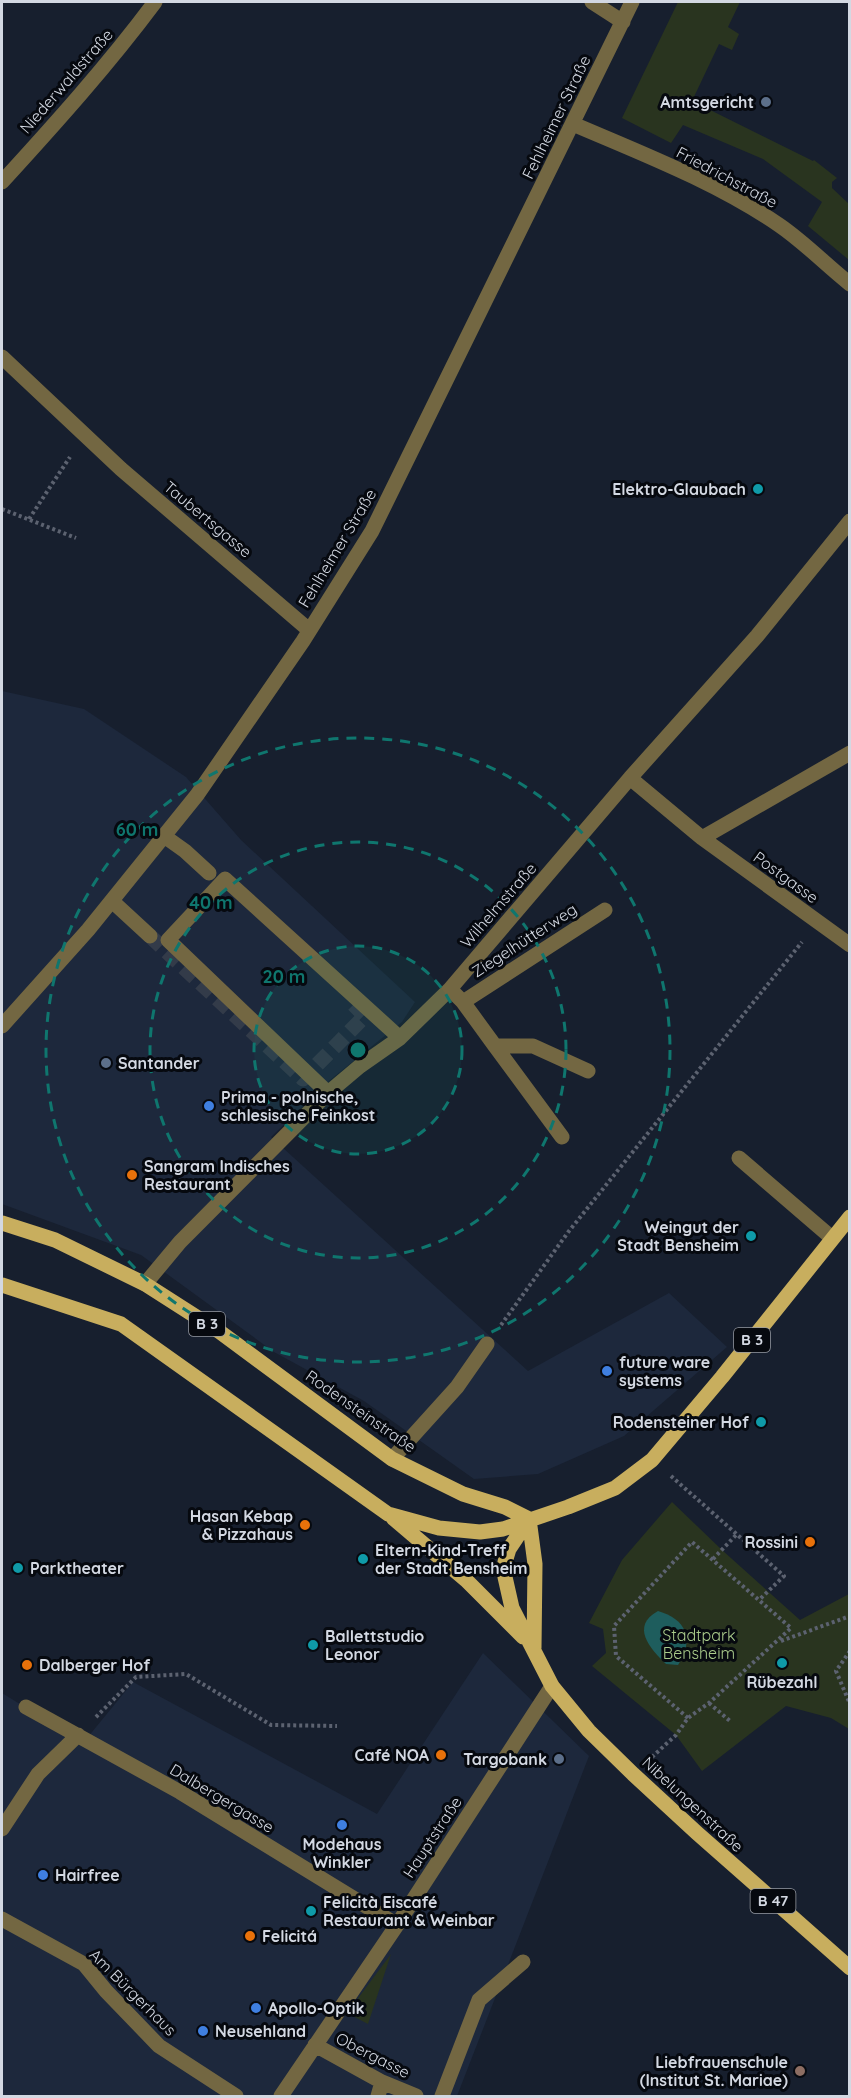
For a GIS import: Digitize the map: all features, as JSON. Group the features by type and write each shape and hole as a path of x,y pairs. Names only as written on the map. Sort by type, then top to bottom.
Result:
{"main road":[{"name":"B 3","path":"2,1285 121,1324 388,1514 439,1528 480,1532 503,1529 615,1488 652,1460 722,1377 849,1217"},
{"name":"Rodensteinstraße","path":"2,1223 55,1240 145,1284 220,1332 392,1459 463,1494 505,1507 529,1519"},
{"name":"B 47","path":"388,1514 466,1580 534,1649"},
{"name":"Nibelungenstraße","path":"529,1519 535,1564 534,1649"},
{"name":"Nibelungenstraße","path":"529,1519 509,1549 504,1562 505,1577 513,1608 552,1686 589,1731 633,1774 849,1968"}],"street":[{"name":"Niederwaldstraße","path":"2,182 129,37 155,2"},
{"path":"592,2 622,22"},
{"name":"Fehlheimer Straße","path":"2,1026 112,901 202,787 309,630 372,531 633,2"},
{"name":"Friedrichstraße","path":"573,124 694,177 739,201 780,226 849,284"},
{"name":"Taubertsgasse","path":"2,357 121,469 309,630"},
{"name":"Wilhelmstraße","path":"145,1284 180,1242 328,1093 360,1066 400,1038 450,989 630,778 757,636 849,521"},
{"path":"702,838 849,753"},
{"name":"Postgasse","path":"630,778 702,838 849,945"},
{"path":"164,836 209,873"},
{"path":"328,1093 168,940 225,879 400,1038"},
{"path":"112,901 150,936"},
{"name":"Ziegelhütterweg","path":"463,1002 605,909"},
{"path":"450,989 463,1002 562,1137"},
{"path":"495,1046 533,1046 588,1071"},
{"path":"739,1158 832,1238"},
{"path":"392,1459 457,1387 487,1344"},
{"name":"Hauptstraße","path":"281,2097 397,1925 552,1686"},
{"name":"Dalbergergasse","path":"26,1707 180,1792 397,1925"},
{"path":"2,1829 38,1774 78,1735"},
{"name":"Am Bürgerhaus","path":"2,1919 84,1964 106,1991 159,2046 236,2097"},
{"path":"442,2097 479,2000 523,1962"},
{"name":"Obergasse","path":"315,2045 380,2089 416,2097"}],"path":[{"path":"29,519 85,435"},
{"path":"2,509 76,538"},
{"path":"487,1344 569,1231 817,922"},
{"path":"652,1460 784,1576 759,1600"},
{"path":"713,1559 737,1534"},
{"path":"633,1774 676,1736 688,1718 709,1703 791,1629 692,1542 614,1626 616,1656 688,1718"},
{"path":"777,1642 849,1616"},
{"path":"849,1651 836,1671 849,1704"},
{"path":"78,1735 136,1677 186,1674 271,1725 337,1726"},
{"path":"709,1703 730,1721"}],"shaded area":[{"path":"2,691 84,709 186,777 241,840 415,1002 402,1022 330,1080 271,1137 528,1371 669,1293 727,1347 624,1436 538,1474 474,1479 364,1401 274,1352 141,1255 2,1204"},
{"path":"658,1611 675,1619 685,1631 686,1647 678,1665 666,1664 654,1652 646,1637 645,1624"},
{"path":"483,1653 589,1756 457,2096 2,2096 2,1693 83,1743 133,1682 377,1814"}],"green space":[{"path":"678,2 740,2 728,27 739,34 732,50 719,44 692,101 814,160 837,178 832,182 832,188 849,204 849,260 808,226 822,202 763,159 683,125 671,143 622,118"},
{"name":"Stadtpark Bensheim","path":"672,1502 800,1620 849,1594 849,1729 831,1718 786,1706 702,1771 676,1735 592,1666 606,1653 603,1629 589,1623 622,1560"},
{"path":"391,1954 368,2024 347,2013"}],"tunnel":[{"path":"150,936 303,1079 365,1016 352,1003"}],"place":[{"name":"Amtsgericht","path":"766,102"},
{"name":"Elektro-Glaubach","path":"758,489"},
{"name":"Santander","path":"106,1063"},
{"name":"Prima - polnische, schlesische Feinkost","path":"209,1106"},
{"name":"Sangram Indisches Restaurant","path":"132,1175"},
{"name":"Weingut der Stadt Bensheim","path":"751,1236"},
{"name":"future ware systems","path":"607,1371"},
{"name":"Rodensteiner Hof","path":"761,1422"},
{"name":"Hasan Kebap & Pizzahaus","path":"305,1525"},
{"name":"Rossini","path":"810,1542"},
{"name":"Eltern-Kind-Treff der Stadt Bensheim","path":"363,1559"},
{"name":"Parktheater","path":"18,1568"},
{"name":"Ballettstudio Leonor","path":"313,1645"},
{"name":"Rübezahl","path":"782,1663"},
{"name":"Dalberger Hof","path":"27,1665"},
{"name":"Café NOA","path":"441,1755"},
{"name":"Targobank","path":"559,1759"},
{"name":"Modehaus Winkler","path":"342,1825"},
{"name":"Hairfree","path":"43,1875"},
{"name":"Felicità Eiscafé Restaurant & Weinbar","path":"311,1911"},
{"name":"Felicitá","path":"250,1936"},
{"name":"Apollo-Optik","path":"256,2008"},
{"name":"Neusehland","path":"203,2031"},
{"name":"Liebfrauenschule (Institut St. Mariae)","path":"800,2071"}]}
